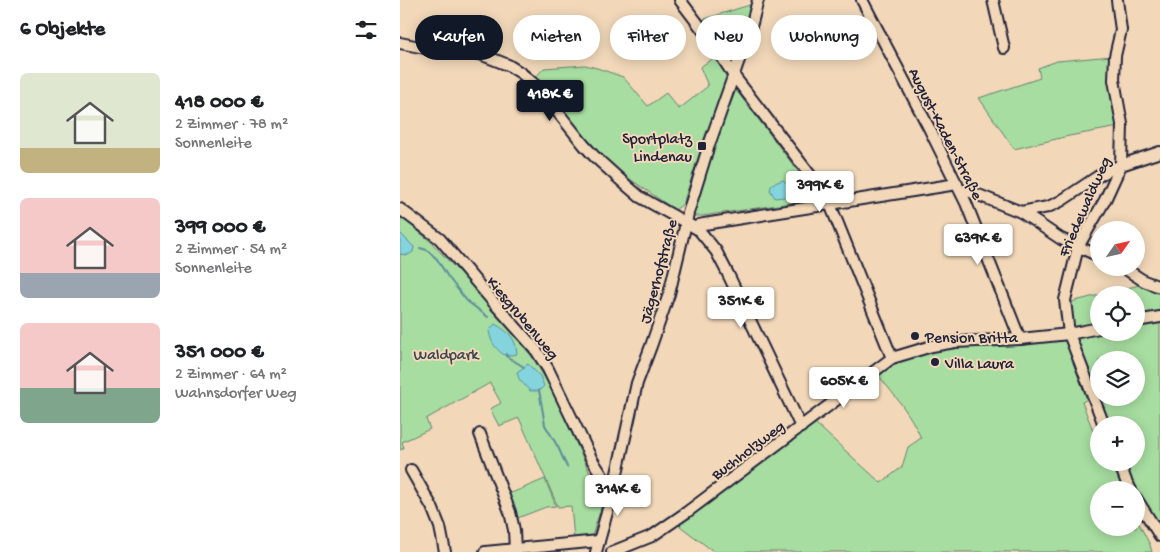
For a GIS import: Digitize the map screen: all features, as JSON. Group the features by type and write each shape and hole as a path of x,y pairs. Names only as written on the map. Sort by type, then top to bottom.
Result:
{"street":[{"path":"680,0 715,46 734,76 814,180 830,204 892,358"},
{"name":"Jägerhofstraße","path":"596,552 614,487 637,383 652,346 691,225 688,213 758,0"},
{"name":"August-Kaden-Straße","path":"862,0 959,187 1020,338"},
{"path":"993,0 1004,48"},
{"name":"Friedewaldweg","path":"1101,416 1069,334 1064,300 1078,247 1105,200 1121,165 1122,124 1114,80 1115,56 1121,30 1117,0"},
{"path":"400,43 430,49 480,54 508,65 521,73 548,100 594,156 640,197 691,225 703,235 728,274 801,427"},
{"path":"1021,212 1048,207 1061,201 1103,173 1160,152"},
{"path":"691,225 959,187 1021,212 1061,239 1090,252"},
{"name":"Kiesgrubenweg","path":"400,209 440,239 536,350 548,369 591,458 608,485 614,487"},
{"path":"1137,276 1160,287"},
{"path":"1145,320 1160,317"},
{"name":"Buchholzweg","path":"612,552 635,544 655,534 892,358 932,346 955,342 1069,334 1090,330"},
{"path":"480,434 510,512 514,530 515,550"},
{"path":"411,470 432,507 440,527 445,552"},
{"path":"1145,512 1160,536"},
{"path":"485,552 599,541"}],"green space":[{"path":"753,4 750,15 717,15"},
{"path":"1112,56 1119,127 1014,149 979,98 1040,78 1038,68 1057,61"},
{"path":"711,60 715,60 728,78 705,136 683,204 675,210 614,168 572,124 535,78 544,68 585,65 623,77 648,106 666,93 679,109 708,86 700,67"},
{"path":"736,90 819,199 694,216 696,202 714,145"},
{"name":"Waldpark","path":"400,216 431,242 498,314 533,358 551,388 603,502 592,536 574,539 571,506 558,507 519,418 499,426 490,409 501,403 490,383 426,419 430,429 402,442 404,448 400,450 400,254 408,255 414,247 400,233"},
{"path":"1160,281 1160,525 1145,502 1145,481 1132,481 1128,471 1145,471 1145,416 1106,416 1102,406 1145,406 1145,351 1090,351 1090,374 1077,342 1067,303 1090,297 1090,341 1145,341 1145,286 1135,286"},
{"path":"1066,340 1088,399 1082,402 1090,423 1090,471 1115,471 1119,481 1090,481 1090,536 1145,535 1152,552 713,552 676,523 814,422 881,483 902,467 908,447 921,438 907,413 878,375 896,361 951,345 1010,344"},
{"path":"545,479 556,506 546,507 515,519 509,494"}],"water":[{"path":"783,180 790,186 791,193 784,197 775,198 770,190 772,184"},
{"path":"400,233 414,247 413,252 408,255 400,254"},
{"path":"495,324 511,336 517,354 506,356 494,346 489,331"},
{"path":"528,364 540,376 544,386 539,391 530,391 519,379 517,372"}],"waterway":[{"path":"420,248 427,250 437,259 448,277 467,301 488,317"},
{"path":"506,354 506,356 524,367"},
{"path":"539,390 545,425 567,467"}],"place":[{"name":"Sportplatz Lindenau","path":"702,146"},
{"name":"Pension Britta","path":"915,336"},
{"name":"Villa Laura","path":"935,362"}]}
